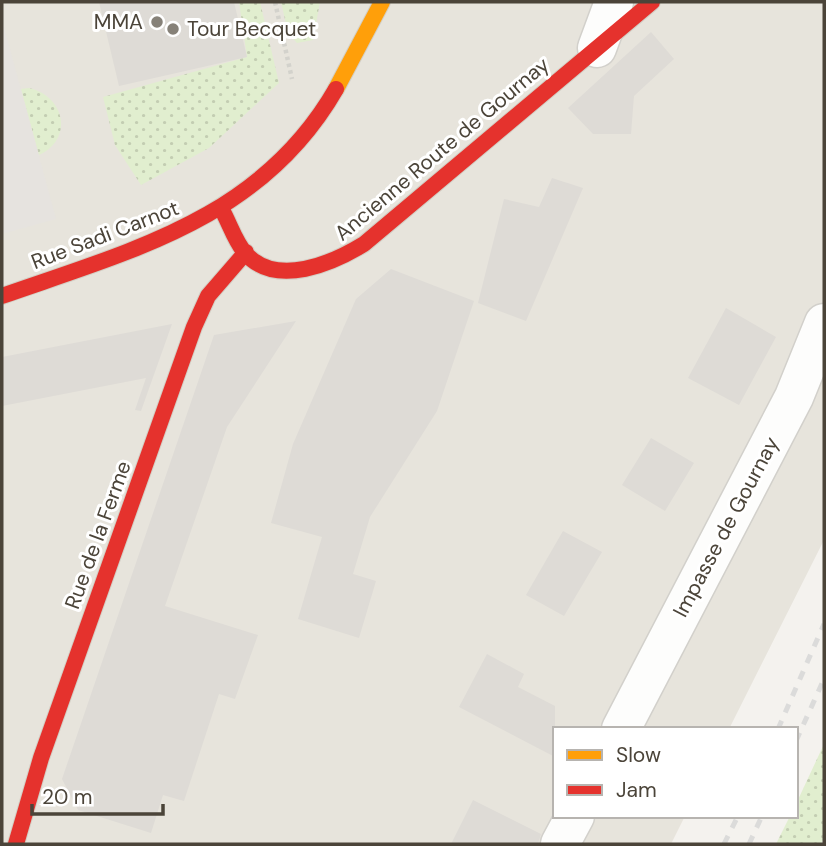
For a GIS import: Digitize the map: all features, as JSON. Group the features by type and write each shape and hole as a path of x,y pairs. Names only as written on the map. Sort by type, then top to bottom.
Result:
{"street":[{"name":"Rue Sadi Carnot","path":"2,296 161,237 222,210 260,185 312,127 382,2"},
{"path":"597,48 614,2"},
{"name":"Ancienne Route de Gournay","path":"246,252 250,258 277,268 306,269 340,260 364,244 652,2"},
{"path":"222,210 246,252"},
{"name":"Rue de la Ferme","path":"16,844 41,758 194,327 208,296 246,252"},
{"name":"Impasse de Gournay","path":"622,727 794,397 824,323"},
{"path":"561,844 574,818"}],"path":[{"path":"275,2 293,83"}],"shaded area":[{"path":"2,2 824,2 824,540 730,727 553,727 553,818 684,818 671,844 2,844"},
{"path":"2,20 56,219 2,234"}],"green space":[{"path":"239,2 260,2 279,83 209,148 141,185 115,145 103,97 247,57"},
{"path":"281,2 320,2 313,40 297,43 288,33"},
{"path":"29,88 51,100 61,118 57,139 39,155 21,89"},
{"path":"824,744 824,837 821,844 776,844 789,818 798,818 798,800"}],"building":[{"name":"Tour Becquet","path":"99,2 234,2 247,57 119,86"},
{"path":"651,32 674,59 634,96 631,134 593,134 568,108"},
{"path":"552,178 583,188 526,321 478,303 504,199 539,207"},
{"path":"391,269 474,301 437,411 370,517 353,574 376,581 359,638 298,619 322,537 271,523 293,444 356,299"},
{"path":"726,308 776,337 739,405 688,378"},
{"path":"296,321 227,427 165,606 258,635 235,699 219,694 184,801 163,795 151,833 78,810 62,779 214,335"},
{"path":"172,324 141,411 135,410 146,378 2,406 2,357"},
{"path":"651,438 694,463 665,511 622,485"},
{"path":"563,531 602,552 564,616 526,595"},
{"path":"487,654 524,674 518,687 555,706 553,756 459,707"},
{"path":"473,800 541,834 538,844 451,844"}],"railway":[{"path":"779,727 824,624"},
{"path":"798,737 824,679"},
{"path":"724,844 737,818"},
{"path":"749,844 761,818"}],"traffic: slow":[{"path":"336,89 382,2"}],"traffic: jam":[{"path":"222,210 242,249 259,264 289,271 305,269 337,258 364,244 652,2"},
{"path":"2,296 146,244 190,224 232,199 271,169 306,133 336,89"},
{"path":"16,844 41,758 194,327 208,296 246,252"}],"place":[{"name":"MMA","path":"157,22"},
{"name":"Tour Becquet","path":"173,29"}]}
